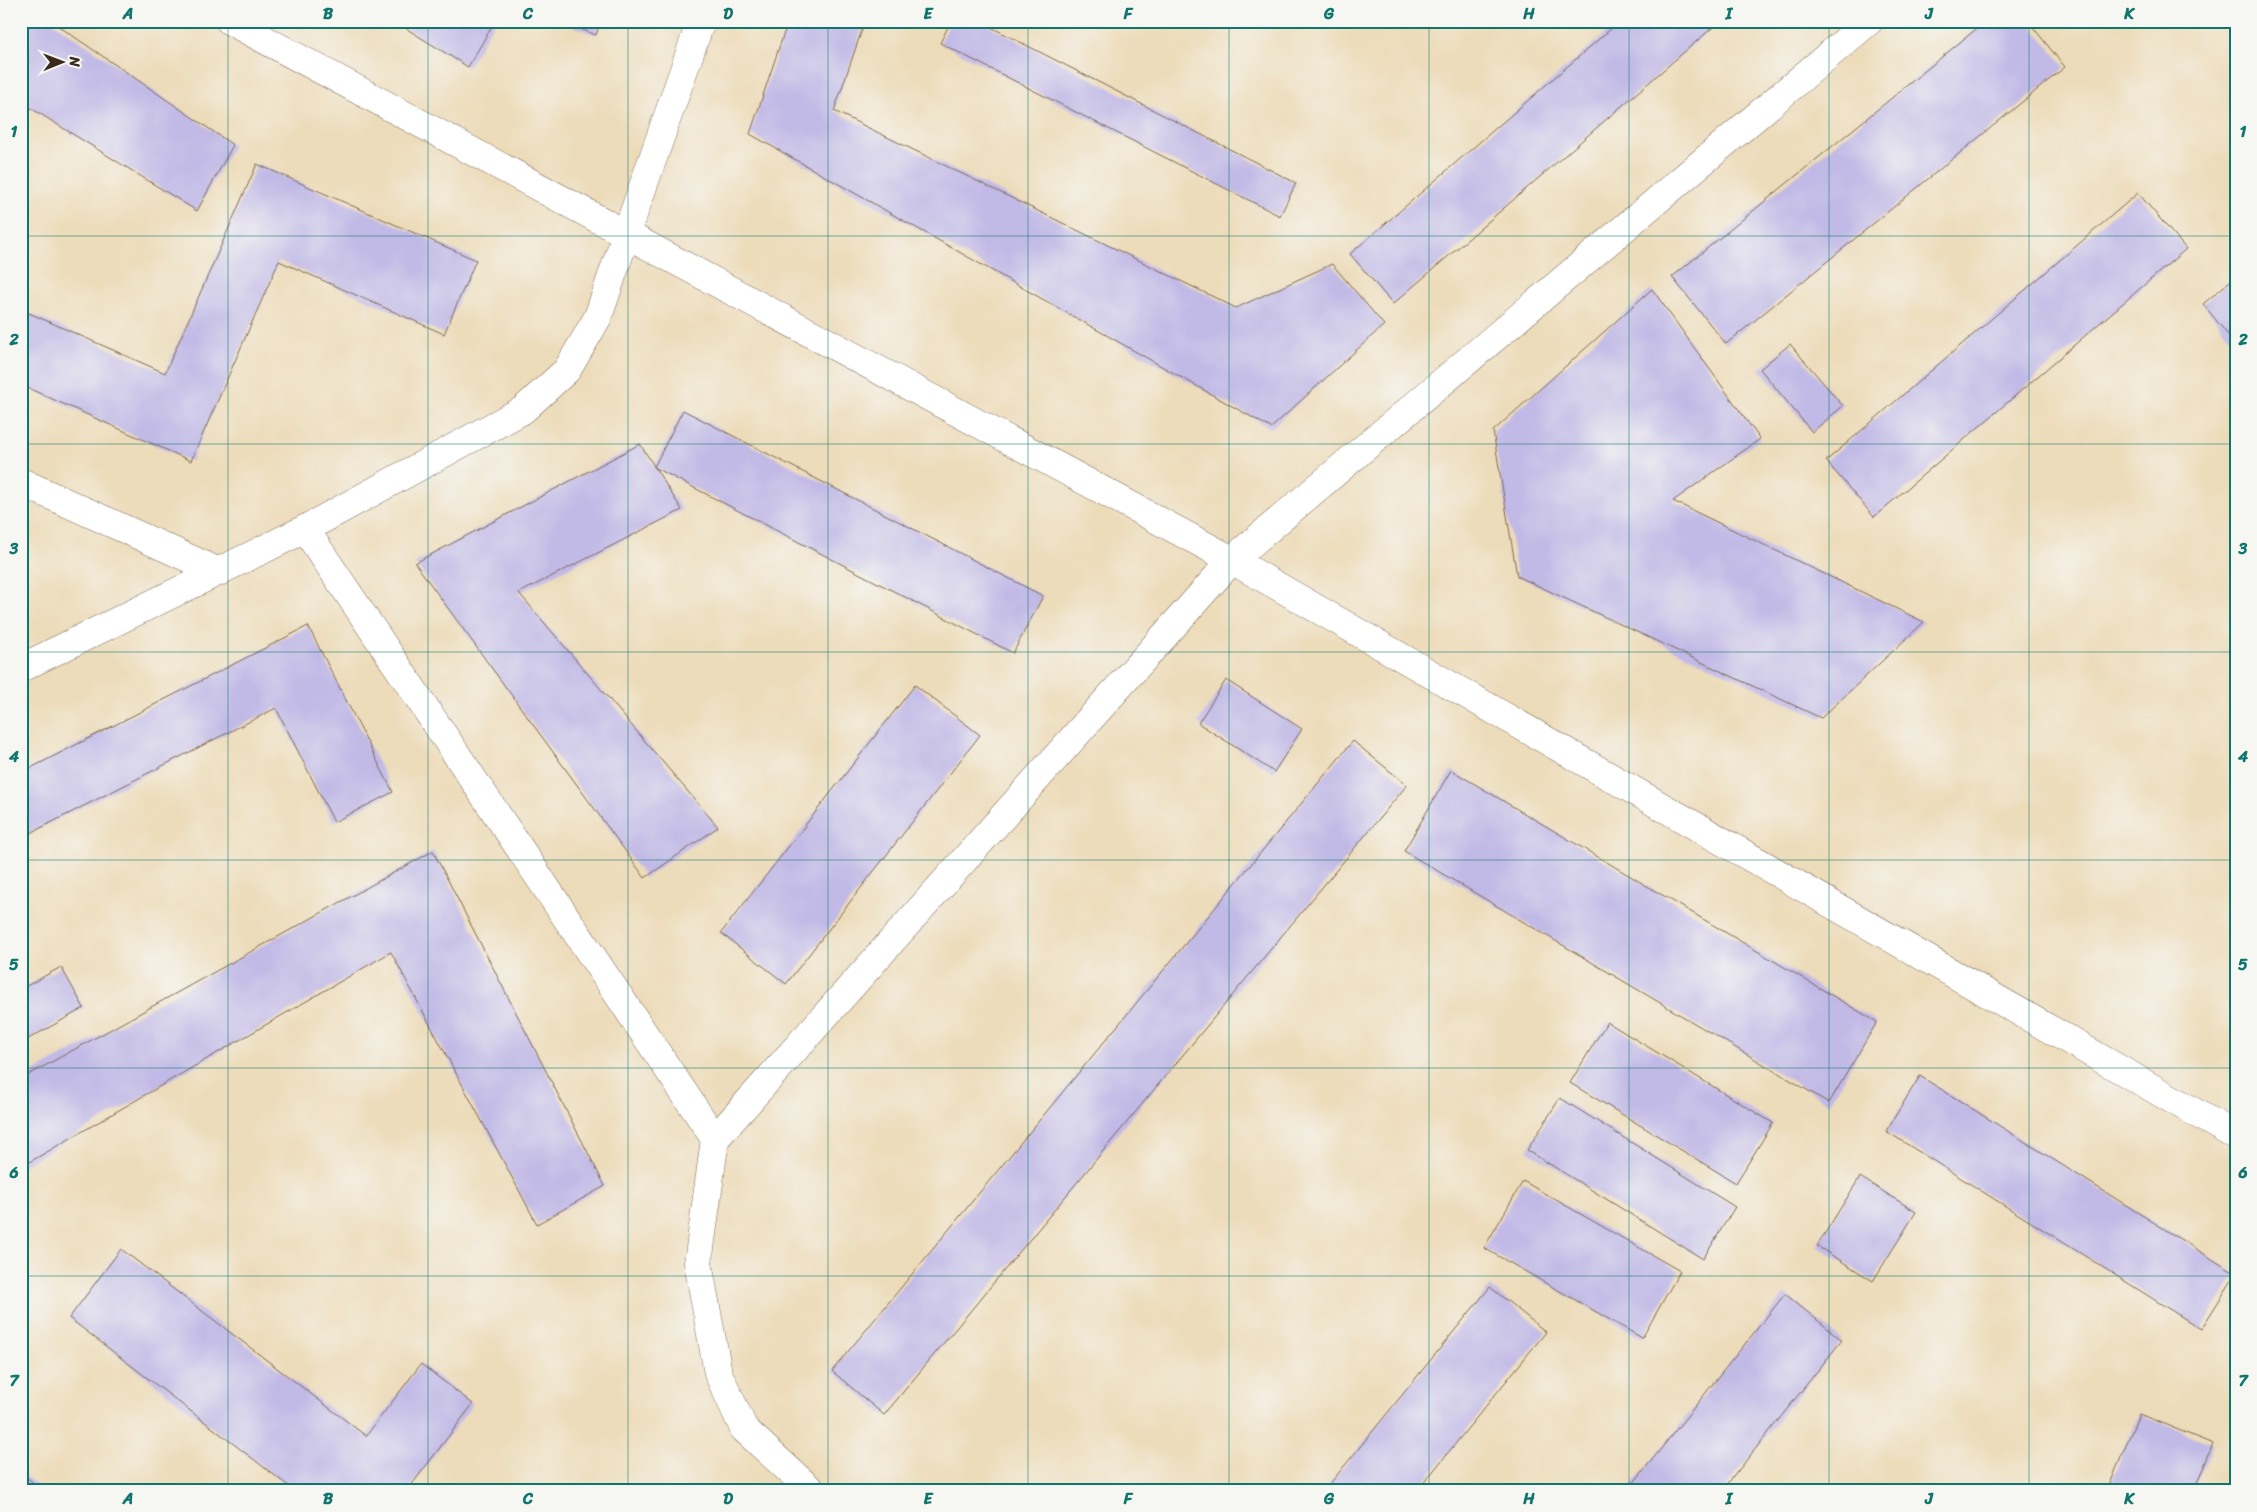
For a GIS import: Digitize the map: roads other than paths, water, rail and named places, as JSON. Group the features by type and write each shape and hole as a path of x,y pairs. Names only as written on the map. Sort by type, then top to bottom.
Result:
{"street":[{"path":"230,21 1232,560 2236,1136"},
{"path":"21,668 305,529 523,410 567,370 598,318 701,21"},
{"path":"812,1491 744,1429 718,1373 698,1263 715,1138 1232,560 1869,21"},
{"path":"21,482 219,572"},
{"path":"305,529 715,1138"}]}
